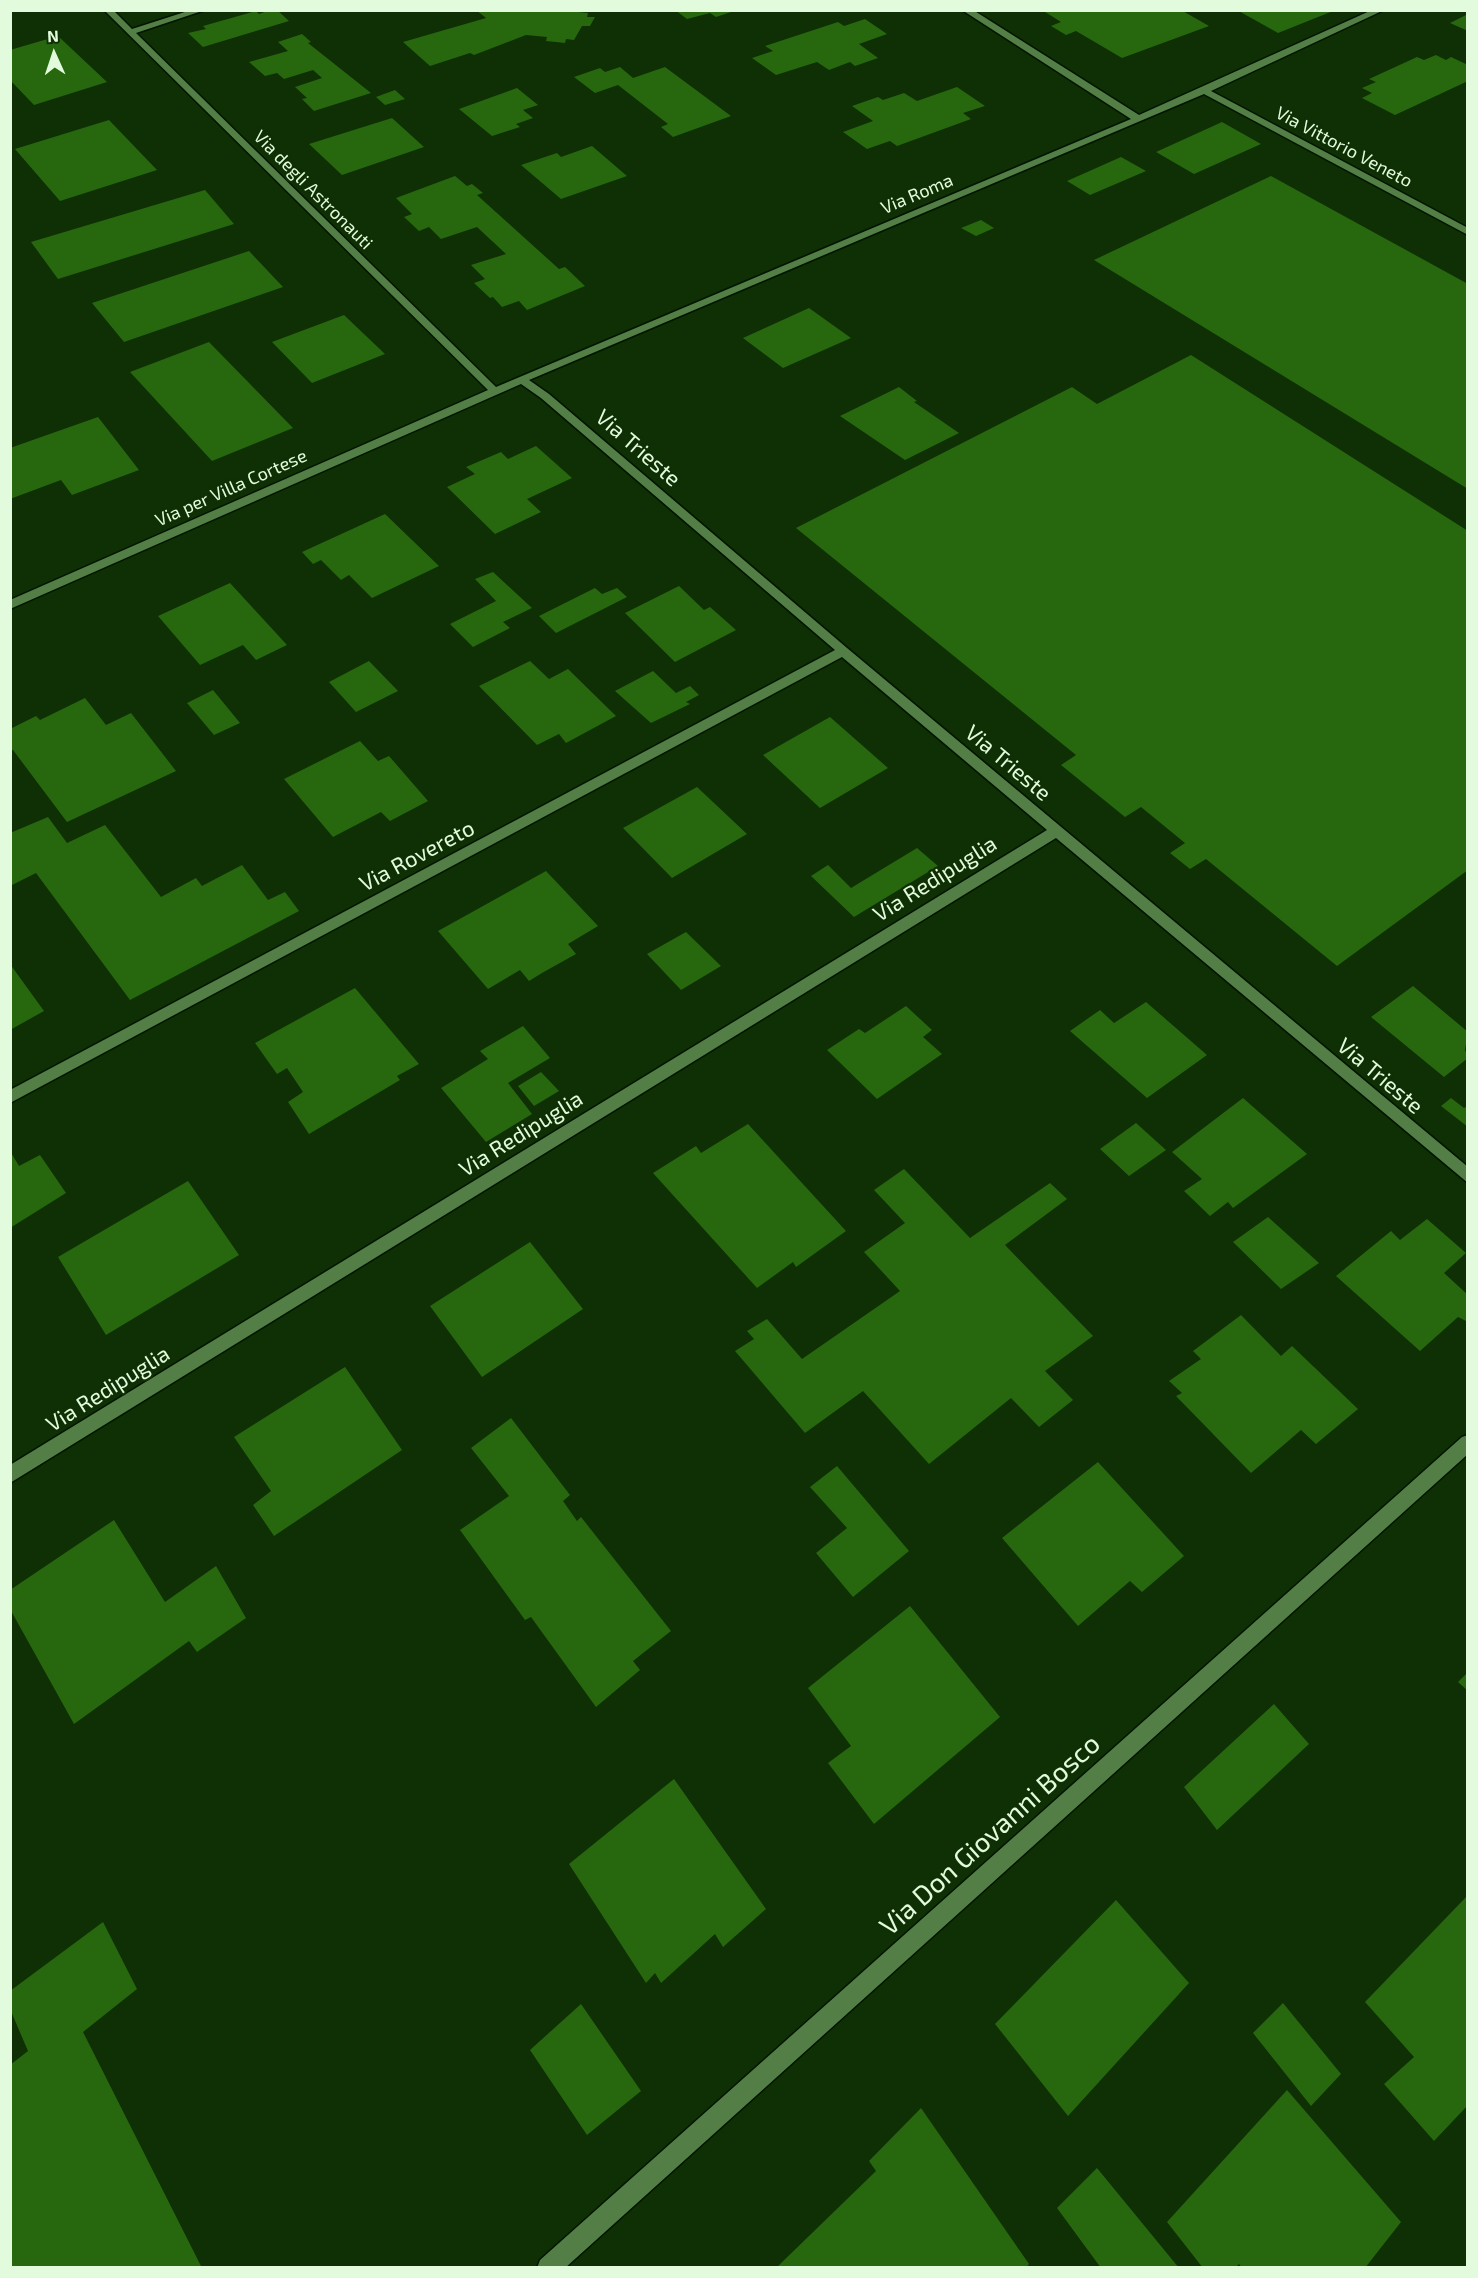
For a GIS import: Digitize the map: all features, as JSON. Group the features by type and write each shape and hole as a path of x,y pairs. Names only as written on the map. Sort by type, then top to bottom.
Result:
{"street":[{"name":"Via degli Astronauti","path":"108,10 495,391"},
{"path":"129,32 201,10"},
{"path":"966,10 1138,119"},
{"name":"Via Roma","path":"465,405 1204,91 1380,10"},
{"name":"Via Vittorio Veneto","path":"1204,91 1467,232"},
{"name":"Via Trieste","path":"522,380 545,396 843,651 1467,1177"},
{"name":"Via per Villa Cortese","path":"10,605 465,405"},
{"name":"Via Rovereto","path":"10,1097 843,651"},
{"name":"Via Redipuglia","path":"10,1475 1056,831"},
{"name":"Via Don Giovanni Bosco","path":"548,2268 1467,1443"}],"building":[{"path":"277,10 289,21 203,47 188,33 206,29 203,26 256,11 259,14"},
{"path":"476,10 558,10 588,13 587,17 595,17 590,26 582,26 574,40 566,39 565,43 546,41 547,37 526,35 474,55 470,53 430,66 403,42 486,18"},
{"path":"675,10 734,11 716,17 710,13 687,19"},
{"path":"1042,10 1181,10 1209,26 1122,58 1076,31 1066,35 1051,26 1061,22"},
{"path":"1237,10 1333,10 1333,11 1278,33"},
{"path":"1468,14 1468,31 1450,23"},
{"path":"865,19 887,34 859,44 878,58 855,66 850,62 829,70 817,62 776,75 752,58 773,51 765,46 838,22 844,26"},
{"path":"302,34 311,42 308,43 371,93 314,111 302,99 307,98 295,87 322,78 313,70 284,79 277,73 265,76 249,62 288,51 278,42"},
{"path":"58,36 107,82 34,105 10,80 10,50"},
{"path":"1436,55 1446,60 1451,57 1468,65 1468,81 1395,115 1362,98 1372,93 1362,88 1376,82 1369,79 1417,57 1424,60"},
{"path":"620,67 633,78 665,67 731,116 673,137 661,127 668,124 618,85 595,93 574,77 600,68 605,72"},
{"path":"957,87 985,106 963,113 971,119 897,146 890,141 867,149 843,132 873,121 852,106 878,97 883,100 904,93 917,101"},
{"path":"517,88 538,105 523,110 533,118 516,124 520,127 492,136 459,109"},
{"path":"395,90 405,99 385,105 376,97"},
{"path":"392,118 424,147 342,175 309,144"},
{"path":"109,120 157,170 60,201 15,149"},
{"path":"1222,122 1261,144 1194,174 1156,152"},
{"path":"592,146 627,176 561,199 521,165 557,153 561,157"},
{"path":"1121,157 1146,171 1090,195 1067,181"},
{"path":"455,176 467,186 472,184 483,193 477,195 559,269 565,267 585,286 527,310 519,301 502,307 493,297 490,298 474,283 485,279 471,265 506,254 477,227 441,239 429,227 419,231 404,217 412,214 396,198"},
{"path":"1271,176 1468,284 1468,489 1094,260"},
{"path":"205,190 234,224 58,279 31,242"},
{"path":"981,220 994,228 976,236 961,228"},
{"path":"249,251 283,287 124,342 92,303"},
{"path":"809,308 851,338 783,368 743,338"},
{"path":"344,315 385,354 312,383 272,342"},
{"path":"209,342 293,428 212,461 130,372"},
{"path":"1191,355 1468,531 1468,870 1337,966 1206,859 1190,869 1170,853 1185,843 1141,807 1125,817 1061,765 1076,755 796,528 1072,387 1097,404"},
{"path":"899,387 917,401 914,402 959,433 905,460 840,416"},
{"path":"98,417 139,470 72,495 61,480 10,499 10,448"},
{"path":"536,446 572,478 527,499 541,512 495,534 447,487 475,474 466,467 501,452 508,459"},
{"path":"385,514 439,566 372,598 349,575 341,580 321,560 313,564 302,552"},
{"path":"493,572 532,608 503,622 510,628 473,647 450,624 496,601 475,579"},
{"path":"230,583 287,645 256,660 243,645 200,665 158,616"},
{"path":"679,586 704,610 710,607 736,630 675,662 625,613"},
{"path":"595,588 602,594 617,588 627,597 556,633 539,616"},
{"path":"369,661 398,691 356,712 329,682"},
{"path":"530,661 549,679 568,669 616,716 566,743 559,734 537,745 479,686"},
{"path":"653,671 676,693 690,686 699,695 686,702 690,704 651,723 615,691"},
{"path":"213,690 240,723 214,735 187,703"},
{"path":"85,698 106,725 131,713 176,771 67,822 13,750 10,751 10,729 36,716 40,720"},
{"path":"830,717 888,768 820,808 763,755"},
{"path":"360,741 378,761 389,756 428,801 390,821 381,812 333,837 284,779"},
{"path":"697,787 747,834 672,878 623,828"},
{"path":"48,817 67,843 105,825 161,897 196,878 202,886 242,865 268,900 285,892 299,911 130,1000 36,873 10,886 10,833"},
{"path":"917,848 938,866 854,917 811,876 828,865 851,888"},
{"path":"546,871 598,926 568,944 576,954 529,981 520,970 488,989 438,931"},
{"path":"686,932 721,966 681,990 647,954"},
{"path":"10,964 44,1011 10,1030"},
{"path":"1413,986 1468,1032 1465,1050 1468,1058 1444,1077 1371,1017"},
{"path":"355,988 419,1064 397,1076 400,1080 309,1134 288,1102 303,1092 287,1068 277,1074 255,1043"},
{"path":"1146,1002 1207,1055 1147,1098 1070,1031 1100,1010 1114,1023"},
{"path":"906,1006 932,1030 923,1037 942,1054 877,1099 827,1050 859,1029 865,1033"},
{"path":"523,1026 550,1058 508,1083 532,1114 486,1142 441,1088 488,1059 480,1051"},
{"path":"541,1072 559,1091 534,1106 518,1086"},
{"path":"1243,1098 1307,1154 1233,1208 1228,1202 1210,1216 1184,1191 1202,1179 1172,1152"},
{"path":"1451,1098 1464,1108 1468,1106 1468,1127 1441,1106"},
{"path":"1136,1123 1166,1150 1129,1176 1100,1149"},
{"path":"748,1124 846,1231 796,1267 793,1262 757,1288 653,1173 696,1146 701,1153"},
{"path":"10,1151 19,1166 40,1155 66,1193 10,1228"},
{"path":"904,1169 970,1238 1050,1183 1067,1199 1005,1245 1093,1336 1045,1371 1073,1400 1039,1427 1011,1398 929,1464 863,1391 805,1433 735,1351 754,1339 747,1331 767,1319 802,1359 900,1291 864,1252 905,1223 874,1190"},
{"path":"188,1181 239,1255 106,1335 58,1257"},
{"path":"1268,1217 1319,1263 1281,1289 1233,1242"},
{"path":"1427,1219 1466,1253 1444,1273 1468,1295 1468,1322 1458,1317 1420,1351 1336,1276 1391,1231 1400,1240"},
{"path":"530,1242 583,1309 482,1377 430,1306"},
{"path":"1241,1315 1281,1356 1292,1346 1358,1409 1316,1444 1301,1430 1251,1473 1176,1396 1182,1393 1169,1381 1201,1359 1193,1351"},
{"path":"345,1367 402,1450 274,1536 253,1505 271,1491 234,1437"},
{"path":"511,1418 570,1495 563,1501 577,1521 581,1517 671,1631 633,1661 640,1670 596,1707 531,1617 525,1620 460,1530 509,1496 471,1448"},
{"path":"1098,1462 1184,1556 1142,1592 1130,1581 1078,1626 1002,1538"},
{"path":"837,1466 909,1551 853,1597 816,1553 847,1528 810,1487"},
{"path":"114,1520 165,1602 216,1566 246,1618 197,1652 189,1641 74,1724 10,1609 10,1590"},
{"path":"910,1606 1000,1717 874,1824 828,1763 851,1746 808,1688"},
{"path":"1468,1672 1468,1691 1458,1682"},
{"path":"1274,1704 1309,1744 1217,1830 1184,1787"},
{"path":"674,1779 766,1909 723,1947 715,1934 661,1983 655,1973 646,1983 569,1864"},
{"path":"1468,1895 1468,2105 1434,2141 1384,2084 1414,2057 1365,2002"},
{"path":"1116,1900 1189,1983 1068,2116 995,2024"},
{"path":"103,1922 137,1989 83,2032 202,2268 10,2268 10,2065 28,2051 10,2009 10,1991"},
{"path":"1283,2003 1341,2074 1311,2106 1253,2033"},
{"path":"581,2004 641,2091 587,2135 530,2050"},
{"path":"1287,2090 1401,2222 1365,2268 1242,2268 1239,2264 1235,2268 1203,2268 1167,2222"},
{"path":"921,2108 1029,2264 1026,2268 776,2268 876,2171 869,2161"},
{"path":"1097,2168 1179,2268 1101,2268 1057,2208"}]}
